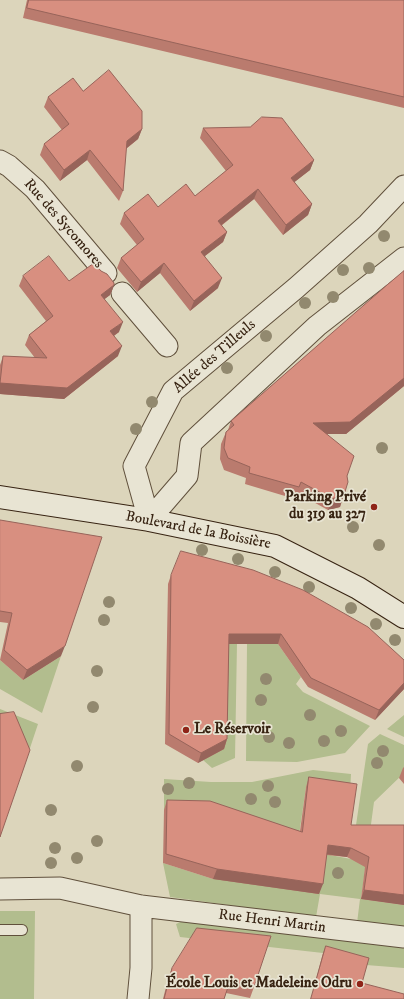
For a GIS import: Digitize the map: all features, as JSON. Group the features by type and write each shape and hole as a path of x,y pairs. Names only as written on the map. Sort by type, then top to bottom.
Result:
{"main road":[{"name":"Boulevard de la Boissière","path":"0,497 149,520 275,546 358,588 404,617"}],"street":[{"name":"Rue des Sycomores","path":"0,161 9,166 36,189 106,273"},
{"name":"Allée des Tilleuls","path":"149,520 134,466 173,391 296,288 368,224 404,186"},
{"path":"149,520 187,476 191,443 317,326 404,258"},
{"path":"122,293 167,346"},
{"name":"Rue Henri Martin","path":"0,889 60,888 141,906 404,937"},
{"path":"138,999 142,968 141,906"}],"lane":[{"path":"0,930 22,930"}],"green space":[{"path":"225,643 237,643 235,758 212,768 203,760 224,748"},
{"path":"247,643 278,644 301,677 296,684 303,692 370,726 345,753 297,762 246,761"},
{"path":"61,656 42,713 0,689 0,660 23,680"},
{"path":"0,709 38,724 26,760 0,724"},
{"path":"404,715 404,737 387,729"},
{"path":"380,734 404,745 404,773 374,802 361,899 404,905 404,929 357,923 360,899 320,894 316,917 170,897 163,863 213,879 325,854 351,859 368,744"},
{"path":"313,770 351,774 350,793 306,787 298,842 164,820 164,779 211,782 252,782"},
{"path":"0,911 35,911 34,999 0,999"},
{"path":"187,919 404,944 404,968 366,965 323,953 180,937 176,924"}],"building":[{"path":"29,0 404,0 404,97 27,8"},
{"path":"109,70 142,111 142,129 127,141 123,191 90,150 64,170 44,144 69,124 48,97 73,78 83,91"},
{"path":"262,117 282,118 314,160 291,178 312,204 286,225 258,189 218,221 227,232 201,252 222,278 194,301 164,263 141,282 121,258 144,239 124,213 148,194 158,207 186,184 195,196 233,165 203,128 250,127"},
{"path":"49,256 69,281 94,263 101,271 107,274 114,285 101,295 123,322 110,331 122,346 67,388 0,383 3,356 47,358 29,335 53,316 23,276"},
{"path":"404,271 404,378 350,422 313,423 354,456 347,476 348,482 344,495 332,499 301,482 299,487 249,473 250,467 228,458 224,448 226,432 234,425 231,421"},
{"path":"0,520 102,537 65,646 27,670 4,650 12,613 0,611"},
{"path":"181,551 253,570 303,590 368,627 404,660 404,683 379,710 311,678 281,634 229,634 227,739 201,753 169,734 171,575"},
{"path":"14,712 30,750 0,837 0,714"},
{"path":"309,777 357,784 351,825 404,825 404,895 364,890 369,857 351,848 328,845 323,884 217,869 166,854 167,800 210,801 302,832"},
{"path":"197,928 271,936 254,987 230,981 224,999 164,999 172,968"},
{"name":"École Louis et Madeleine Odru","path":"326,946 369,958 362,983 404,994 404,999 311,999"}],"place":[{"name":"Parking Privé du 319 au 327","path":"374,507"},
{"name":"Le Réservoir","path":"186,730"},
{"name":"École Louis et Madeleine Odru","path":"360,984"}]}
